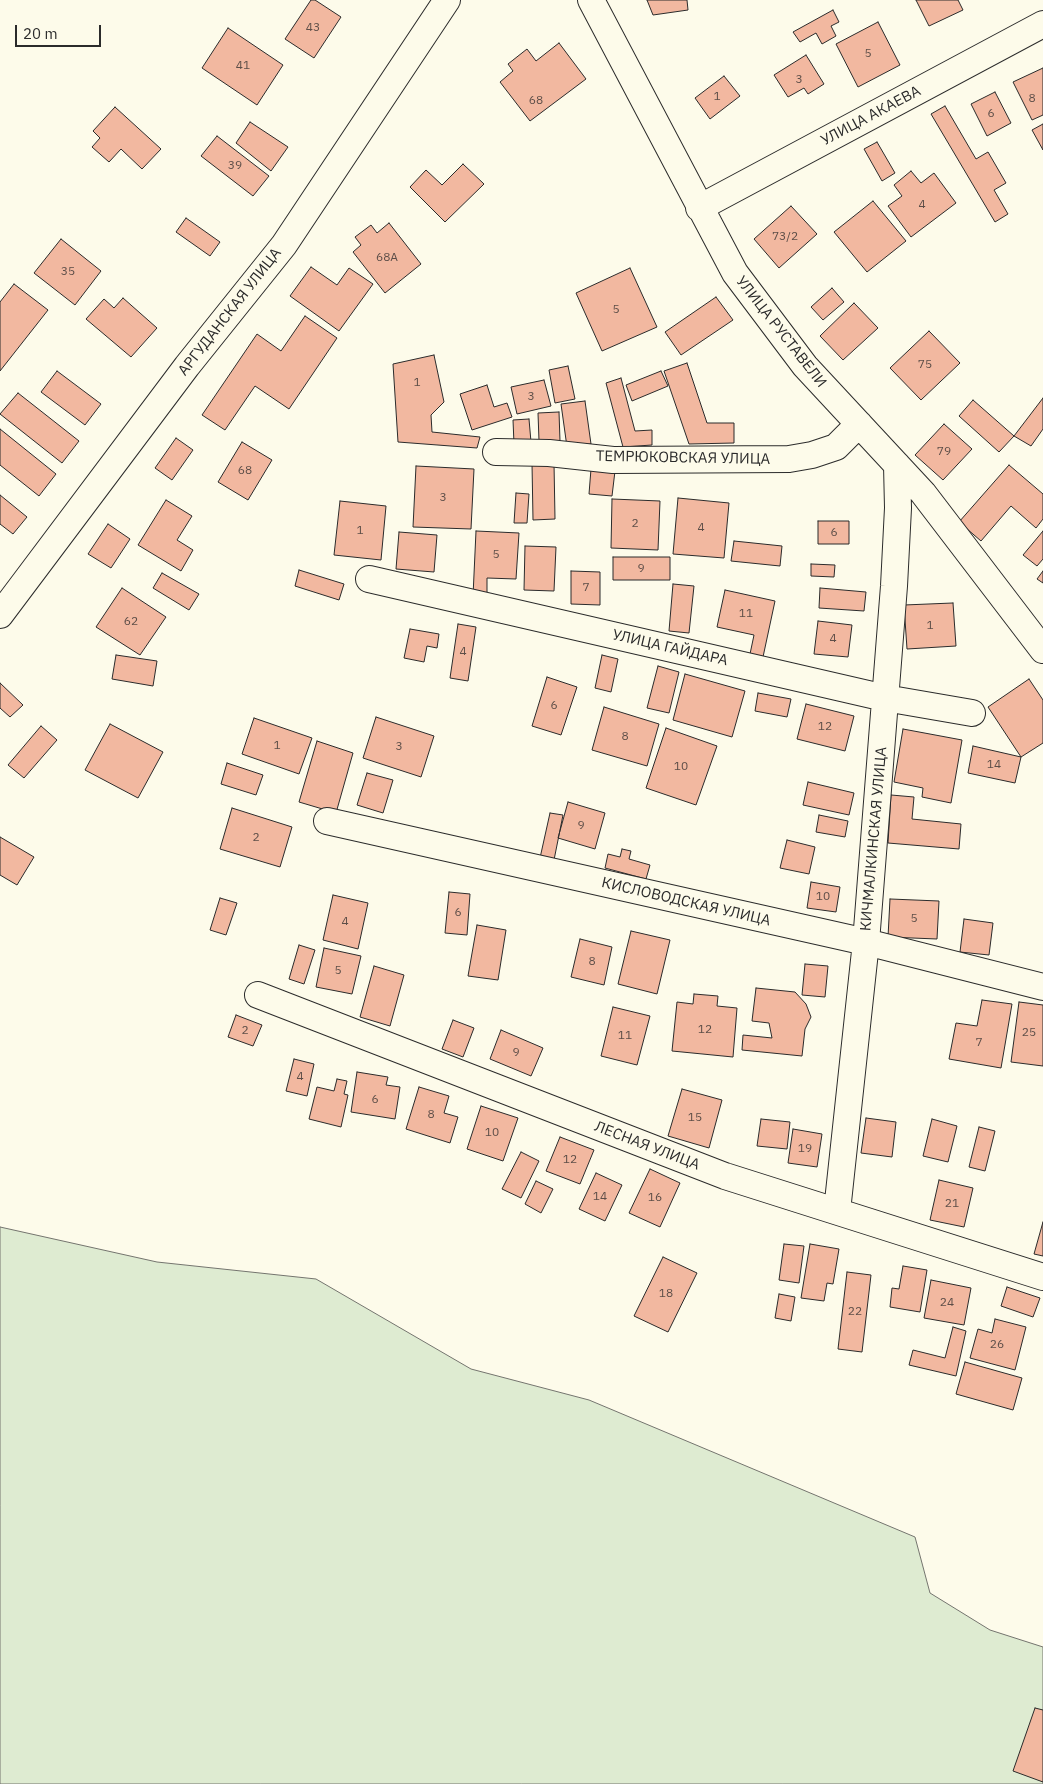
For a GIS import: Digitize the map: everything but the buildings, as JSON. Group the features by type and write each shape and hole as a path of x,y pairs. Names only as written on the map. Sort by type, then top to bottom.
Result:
{"street":[{"name":"АРГУДАНСКАЯ УЛИЦА","path":"0,614 187,366 284,245 447,0"},
{"name":"УЛИЦА РУСТАВЕЛИ","path":"591,0 699,208 735,273 805,366 923,493 1043,650"},
{"name":"УЛИЦА АКАЕВА","path":"699,208 1043,24"},
{"name":"ТЕМРЮКОВСКАЯ УЛИЦА","path":"496,452 549,453 613,460 789,459 812,456 836,447 859,424"},
{"name":"КИЧМАЛКИНСКАЯ УЛИЦА","path":"837,1211 866,942 886,698 896,547 897,465"},
{"name":"УЛИЦА ГАЙДАРА","path":"370,580 886,698 972,713"},
{"name":"КИСЛОВОДСКАЯ УЛИЦА","path":"328,821 866,942 1043,987"},
{"name":"ЛЕСНАЯ УЛИЦА","path":"258,995 725,1176 1043,1277"}],"green space":[{"path":"0,1227 157,1262 316,1279 471,1369 589,1400 915,1537 930,1593 990,1630 1043,1647 1043,1784 0,1784"}]}
